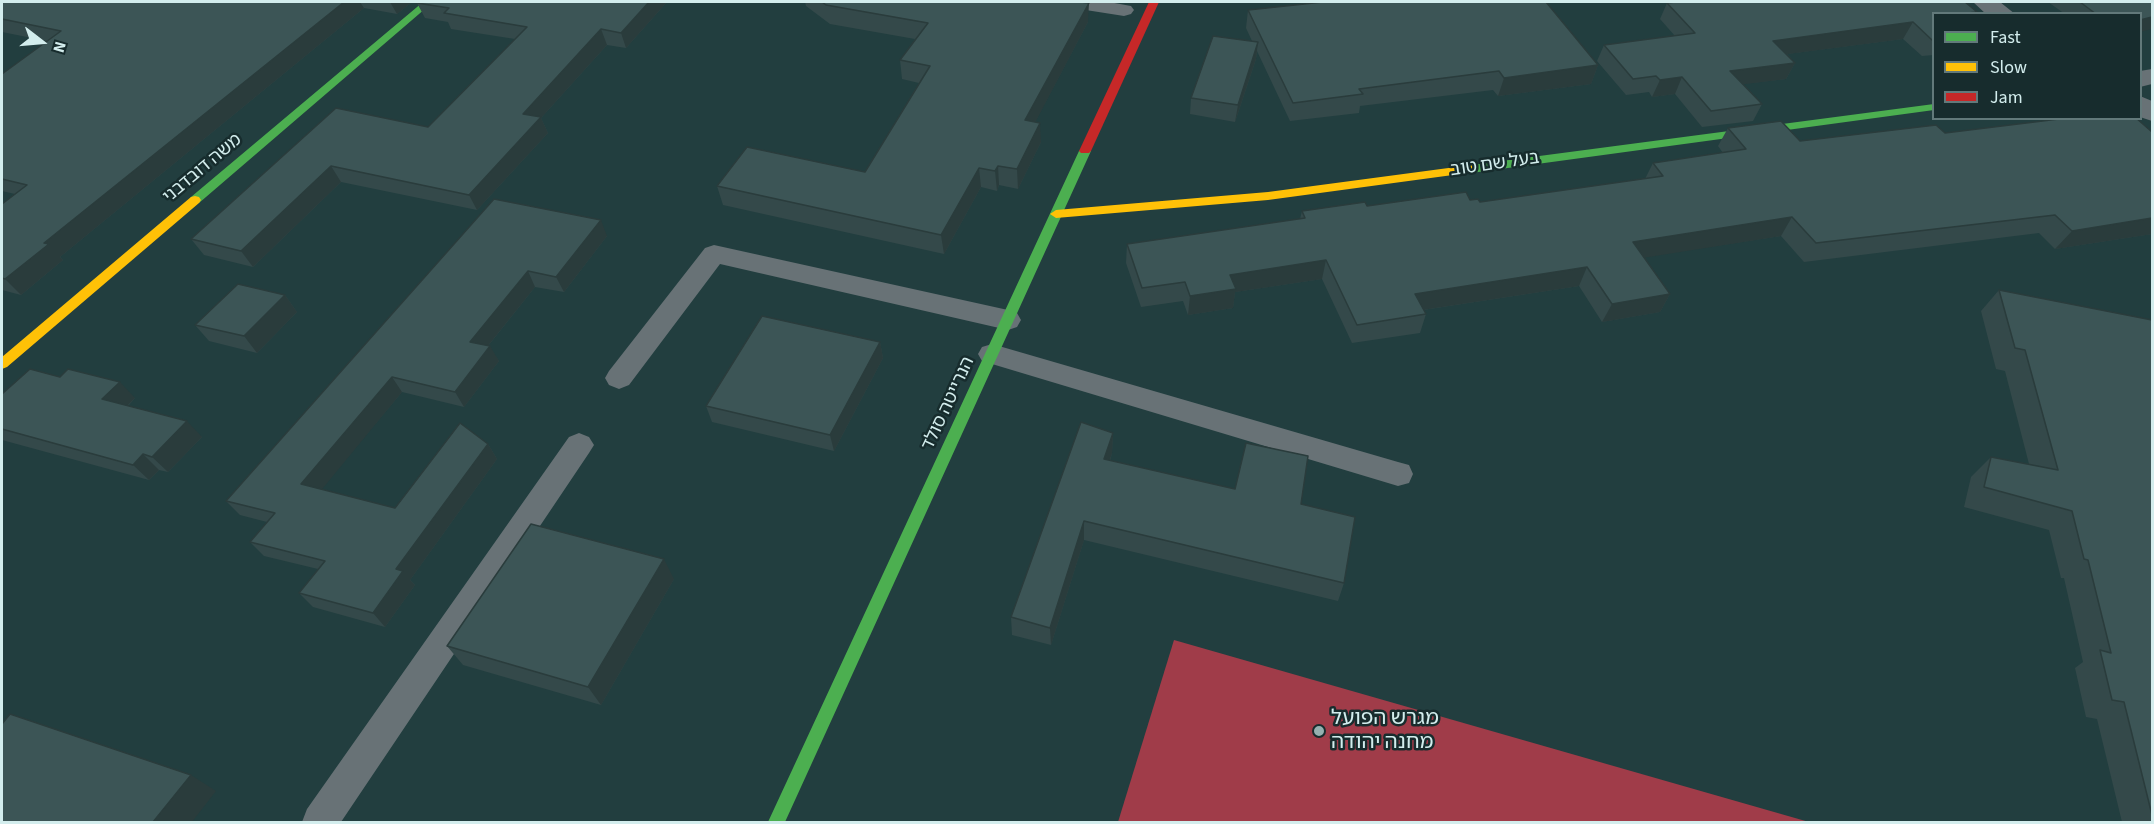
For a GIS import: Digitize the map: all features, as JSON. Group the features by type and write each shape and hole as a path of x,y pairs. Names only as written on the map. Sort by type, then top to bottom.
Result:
{"street":[{"name":"משה דובדבני","path":"2,364 428,2"},
{"name":"הנרייטה סולד","path":"776,822 1154,2"},
{"path":"1984,2 2000,12"},
{"name":"בעל שם טוב","path":"1056,214 1268,196 1932,106"}],"lane":[{"path":"1073,2 1124,10"},
{"path":"618,378 714,254 1008,320"},
{"path":"992,354 1398,474"},
{"path":"320,822 579,445"}],"shaded area":[{"name":"מגרש הפועל מחנה יהודה","path":"1174,640 1809,822 1118,822"}],"building":[{"path":"2,2 344,2 44,243 49,244 5,279 2,278 2,204 27,185 2,179 2,74 61,31 2,19"},
{"path":"418,2 649,2 621,33 601,29 523,114 541,117 469,195 331,166 241,251 191,239 336,108 428,127 527,27 444,13 449,8"},
{"path":"822,2 1089,3 1025,120 1040,123 1017,169 998,166 995,171 979,168 941,235 717,186 747,147 865,172 930,66 900,60 928,23 826,5"},
{"path":"1323,2 1546,2 1598,65 1504,78 1499,71 1359,89 1363,94 1293,103 1248,10"},
{"path":"1965,2 1977,12 1932,12 1932,40 1913,22 1773,41 1795,63 1730,71 1762,104 1711,111 1682,77 1660,80 1656,76 1633,79 1604,45 1695,33 1667,3"},
{"path":"2080,2 2152,2 2152,17 2142,20 2142,12 2093,12"},
{"path":"1213,36 1258,42 1238,105 1191,98"},
{"path":"2051,120 2138,120 2152,132 2152,218 2072,231 2055,215 1816,243 1792,217 1633,242 1670,294 1612,304 1587,267 1415,294 1426,314 1357,325 1326,260 1230,275 1236,289 1190,296 1185,282 1142,288 1127,244 1305,218 1302,211 1365,202 1367,206 1466,192 1470,200 1478,199 1480,202 1663,176 1653,163 1746,149 1728,128 1781,121 1800,141 1936,125 1945,133"},
{"path":"494,199 601,220 556,277 528,271 470,342 490,346 455,392 392,377 301,484 395,508 460,423 488,444 396,569 403,571 373,613 299,593 325,561 250,542 275,513 226,501"},
{"path":"238,284 285,295 244,336 195,325"},
{"path":"1999,290 2152,320 2152,815 2124,702 2112,700 2100,650 2111,653 2088,560 2084,559 2072,511 1984,487 1991,457 2058,470 2025,350 2015,348"},
{"path":"762,316 880,342 830,435 706,406"},
{"path":"30,369 60,377 68,369 120,382 102,399 187,421 152,457 143,454 133,465 2,429 2,394"},
{"path":"1081,422 1113,433 1104,459 1235,489 1246,443 1308,456 1301,504 1355,517 1344,583 1084,521 1050,628 1011,617"},
{"path":"531,524 664,559 588,687 447,646"},
{"path":"10,714 191,775 153,822 2,822 2,724"}],"traffic: fast":[{"path":"195,200 428,2"},
{"path":"1471,169 1932,107"},
{"path":"776,822 1085,151"}],"traffic: slow":[{"path":"1056,214 1268,196 1471,169"},
{"path":"2,364 195,200"}],"traffic: jam":[{"path":"1085,151 1154,2"}],"place":[{"name":"מגרש הפועל מחנה יהודה","path":"1319,731"}]}
